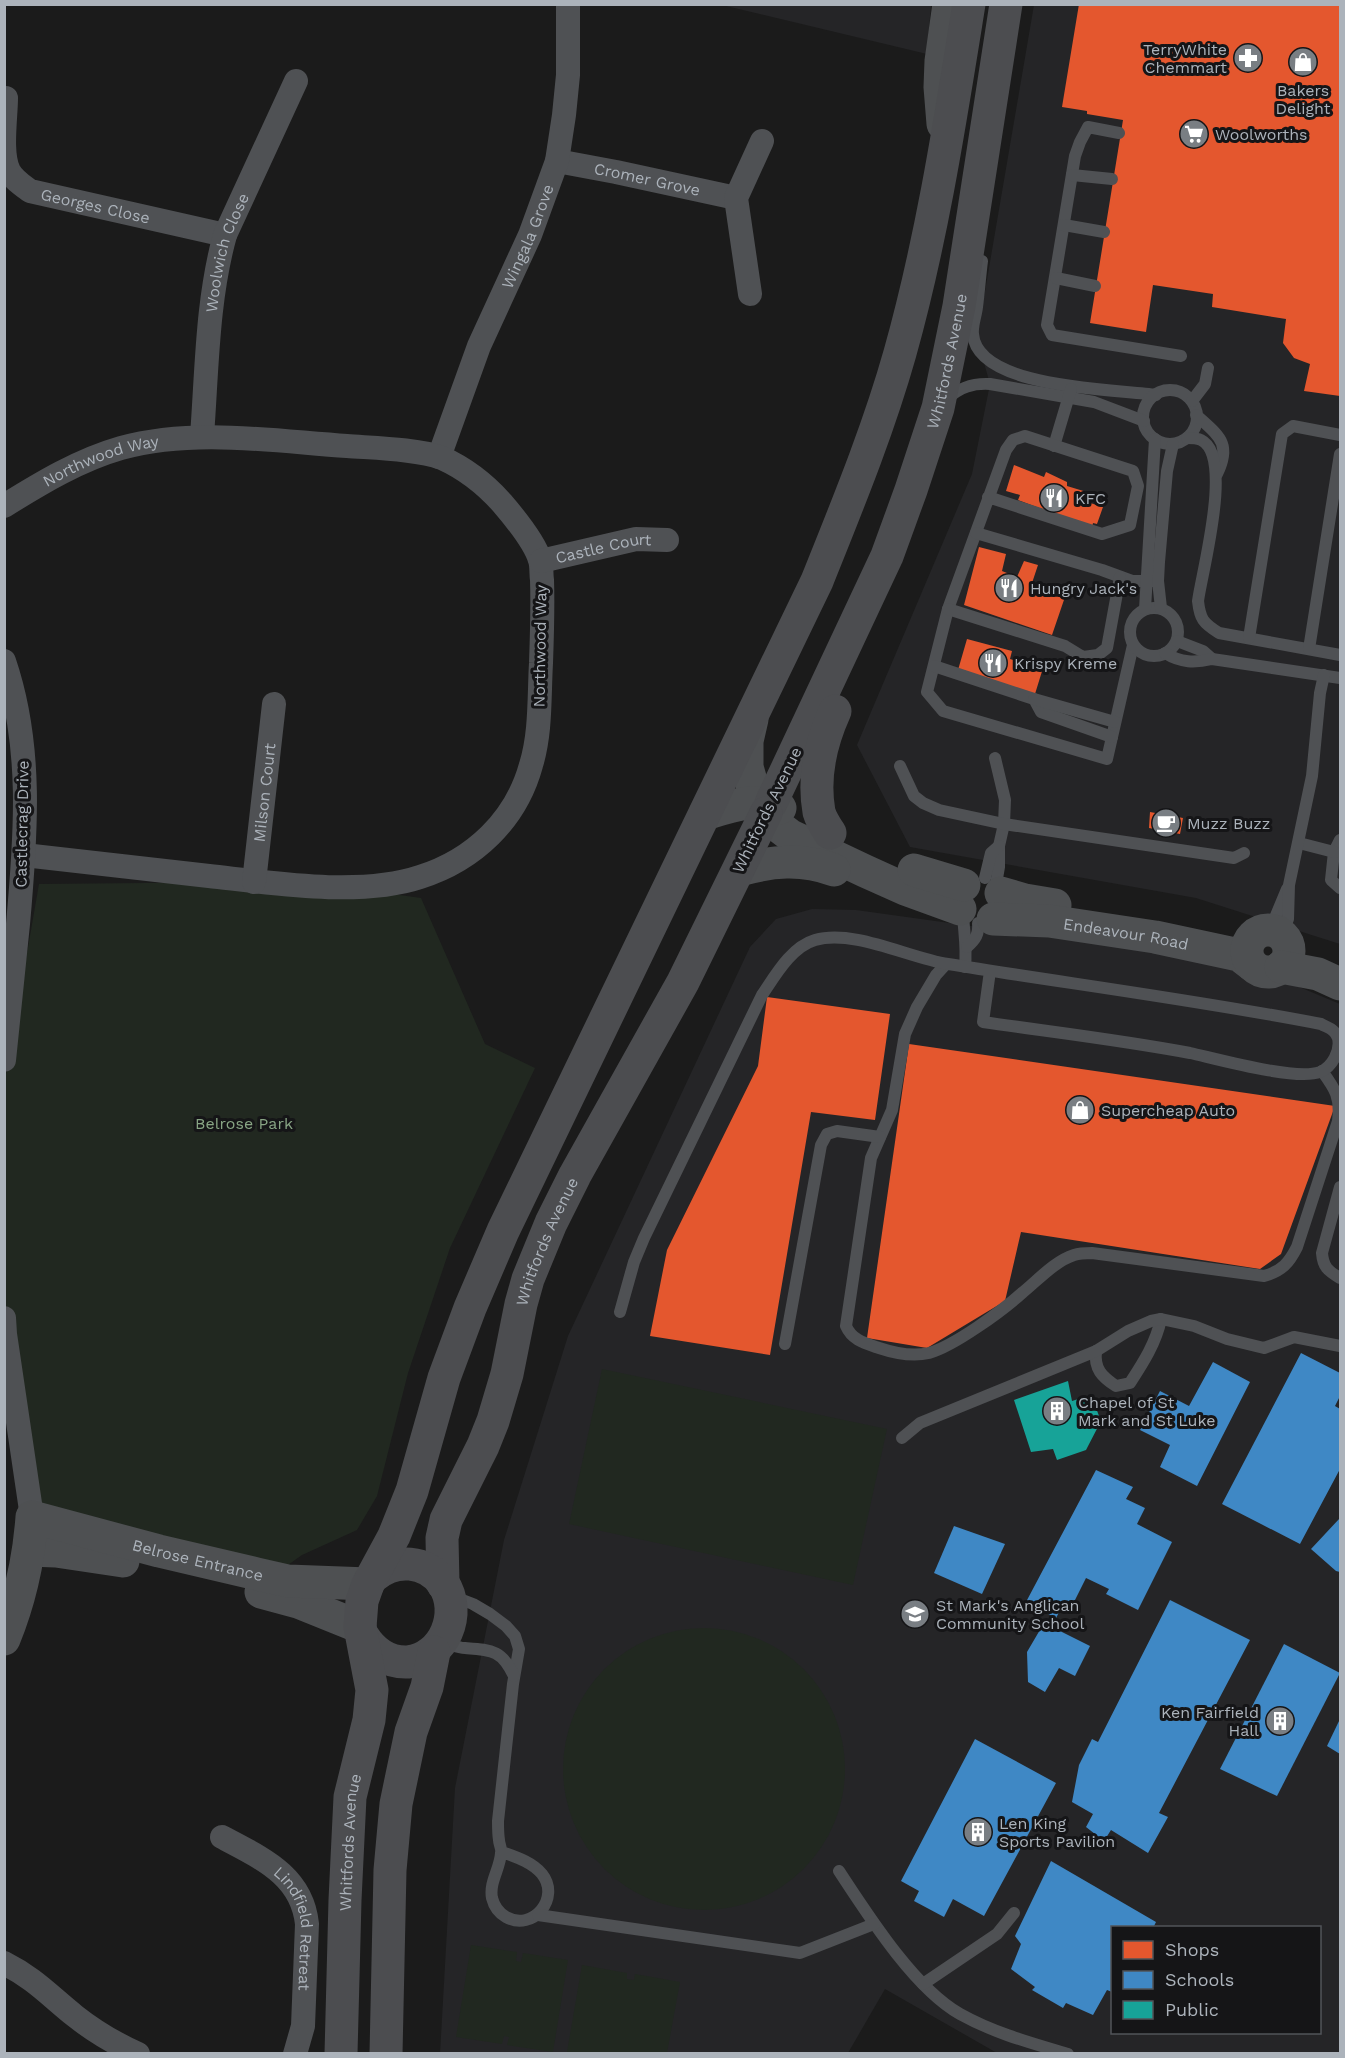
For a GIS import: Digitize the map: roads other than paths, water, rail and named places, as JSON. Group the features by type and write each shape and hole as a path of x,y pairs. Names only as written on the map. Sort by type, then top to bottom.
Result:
{"main road":[{"name":"Whitfords Avenue","path":"341,2054 350,1797 369,1720 372,1690 362,1631 362,1601 394,1536 412,1491 444,1378 474,1299 541,1150 629,974 817,580 877,423 912,307 945,150 969,4"},
{"name":"Whitfords Avenue","path":"386,2054 390,1870 396,1804 411,1732 438,1647 450,1619 451,1606 446,1589 442,1538 446,1521 494,1421 528,1279 551,1223 575,1174 683,982 739,870 767,806 865,605 911,490 938,408 959,306 1006,4"},
{"path":"830,833 819,814 817,789 822,744 868,632 865,605"},
{"path":"371,1580 380,1571 396,1564 409,1563 429,1571 446,1589"},
{"path":"362,1631 370,1646 391,1660 416,1661 438,1647"}],"street":[{"name":"Wingala Grove","path":"439,457 479,345 530,235 557,161 568,75 568,4"},
{"path":"945,150 940,78 949,4"},
{"name":"Woolwich Close","path":"202,436 210,313 217,262 225,235 296,81"},
{"name":"Georges Close","path":"6,98 5,157 8,170 30,191 225,235"},
{"path":"750,294 736,198 762,141"},
{"name":"Cromer Grove","path":"557,161 736,198"},
{"name":"Northwood Way","path":"4,506 67,469 93,458 122,448 160,441 202,436 392,450 439,457 465,471 502,503 541,561 543,607 538,728 532,764 522,792 498,828 478,848 423,876 399,883 344,887 254,882 24,855"},
{"name":"Castle Court","path":"541,561 636,539 667,540"},
{"name":"Castlecrag Drive","path":"4,661 16,701 26,781 24,855 4,1060"},
{"name":"Milson Court","path":"254,882 274,704"},
{"name":"Endeavour Road","path":"753,712 747,741 747,767 754,792 767,806 774,823 791,836 895,885 1048,921 1155,937 1239,954 1271,946 1341,965"},
{"path":"705,814 735,805 767,806"},
{"name":"Endeavour Road","path":"767,806 875,855 941,879 974,905"},
{"path":"739,870 774,861 796,861 826,867 920,902 974,905"},
{"name":"Endeavour Road","path":"1271,946 1318,974 1341,984"},
{"path":"4,1318 32,1517 29,1550 11,1622 4,1639"},
{"name":"Belrose Entrance","path":"32,1517 159,1551 288,1581 371,1580"},
{"name":"Belrose Entrance","path":"29,1550 97,1556 226,1583 298,1602 362,1631"},
{"name":"Lindfield Retreat","path":"222,1837 256,1855 282,1874 301,1898 306,1917 303,2026 295,2054"},
{"path":"4,1963 43,1987 94,2030 138,2054"}],"lane":[{"path":"1119,133 1088,127 1080,142 1072,175 1047,325 1052,335 1181,356"},
{"path":"985,141 988,206"},
{"path":"1072,175 1112,179"},
{"path":"1064,225 1104,232"},
{"path":"983,251 973,334 980,350 989,360 1016,374 1144,421"},
{"path":"1056,278 1095,285"},
{"path":"1192,401 1205,384 1208,368"},
{"path":"938,408 957,390 976,383 1070,392 1155,395 1168,390 1175,391 1192,401 1196,415 1195,428 1187,438 1167,444 1155,440 1145,428 1146,406 1155,395"},
{"path":"1054,446 1070,392"},
{"path":"1196,415 1215,433 1225,450 1224,460 1217,474"},
{"path":"1249,638 1282,434 1293,426 1341,435"},
{"path":"988,497 1102,534 1130,525 1138,486 1133,471 1025,436 1013,440 1006,450 988,497 948,609 927,692 943,711 1107,759 1130,660 1136,648"},
{"path":"1187,438 1200,440 1208,447 1217,474 1215,506 1198,601 1199,615 1207,626 1219,633 1341,655"},
{"path":"1155,440 1152,582 1161,608"},
{"path":"1145,609 1152,582 1167,471 1173,444"},
{"path":"1310,649 1341,454"},
{"path":"976,533 1120,577 1152,582"},
{"path":"948,609 1065,646 1083,657 1090,657 1098,655 1107,648 1120,577"},
{"path":"1161,608 1168,611 1176,621 1177,642 1165,654 1152,656 1136,648 1130,631 1131,624 1134,618 1145,609 1161,608"},
{"path":"1177,642 1203,651 1212,659"},
{"path":"1165,654 1176,660 1197,662 1212,659 1341,678"},
{"path":"934,666 1034,699 1115,722"},
{"path":"1271,946 1274,915 1289,885 1299,843 1312,776 1320,693 1324,675"},
{"path":"1034,699 1041,712 1112,736"},
{"path":"964,966 974,905 991,854 999,846 1004,824 1005,800 995,758"},
{"path":"900,766 914,796 939,810 1004,824 1234,858 1244,853"},
{"path":"1341,840 1334,852 1331,880 1341,888"},
{"path":"1299,843 1334,852"},
{"path":"620,1312 634,1262 644,1238 762,995 774,976 796,951 814,940 841,938 869,943 946,964 1106,987 1337,1027 1336,1055 1329,1066 1322,1071 1307,1074 1258,1069 1190,1053 983,1022 990,971"},
{"path":"946,964 936,975 917,1007 905,1034 892,1110 871,1158 846,1326 850,1334 859,1341 884,1350 908,1355 929,1353 956,1339 1013,1302 1061,1261 1075,1254 1092,1252 1264,1276 1278,1272 1289,1262 1297,1247 1338,1121 1340,1104 1334,1087 1322,1071"},
{"path":"784,1344 821,1145 827,1134 837,1131 880,1137"},
{"path":"1341,1187 1337,1218 1322,1253 1323,1263 1327,1270 1341,1278"},
{"path":"902,1437 920,1423 1096,1351 1128,1331 1151,1321 1161,1319 1194,1326 1227,1339 1264,1348 1294,1337 1341,1346"},
{"path":"1096,1351 1095,1361 1101,1376 1116,1386 1130,1383 1158,1334 1161,1319"},
{"path":"446,1589 490,1614 515,1636 519,1649 498,1821 498,1838 502,1852 491,1888 496,1908 503,1915 520,1921 530,1919 538,1915 548,1899 549,1889 546,1880 541,1872 527,1862 502,1852"},
{"path":"438,1647 480,1648 492,1651 508,1664 514,1677"},
{"path":"839,1871 874,1924 923,1984 959,2013 1007,2036 1068,2054"},
{"path":"923,1984 997,1934 1014,1913"},
{"path":"538,1915 800,1953 874,1924"}],"place":[{"name":"TerryWhite Chemmart","path":"1248,58"},
{"name":"Bakers Delight","path":"1303,62"},
{"name":"Woolworths","path":"1194,134"},
{"name":"KFC","path":"1054,498"},
{"name":"Hungry Jack's","path":"1009,588"},
{"name":"Krispy Kreme","path":"993,663"},
{"name":"Muzz Buzz","path":"1166,823"},
{"name":"Supercheap Auto","path":"1080,1110"},
{"name":"Chapel of St Mark and St Luke","path":"1057,1411"},
{"name":"St Mark's Anglican Community School","path":"915,1614"},
{"name":"Ken Fairfield Hall","path":"1280,1721"},
{"name":"Len King Sports Pavilion","path":"978,1832"}],"park label":[{"name":"Belrose Park","path":"244,1123"}]}
